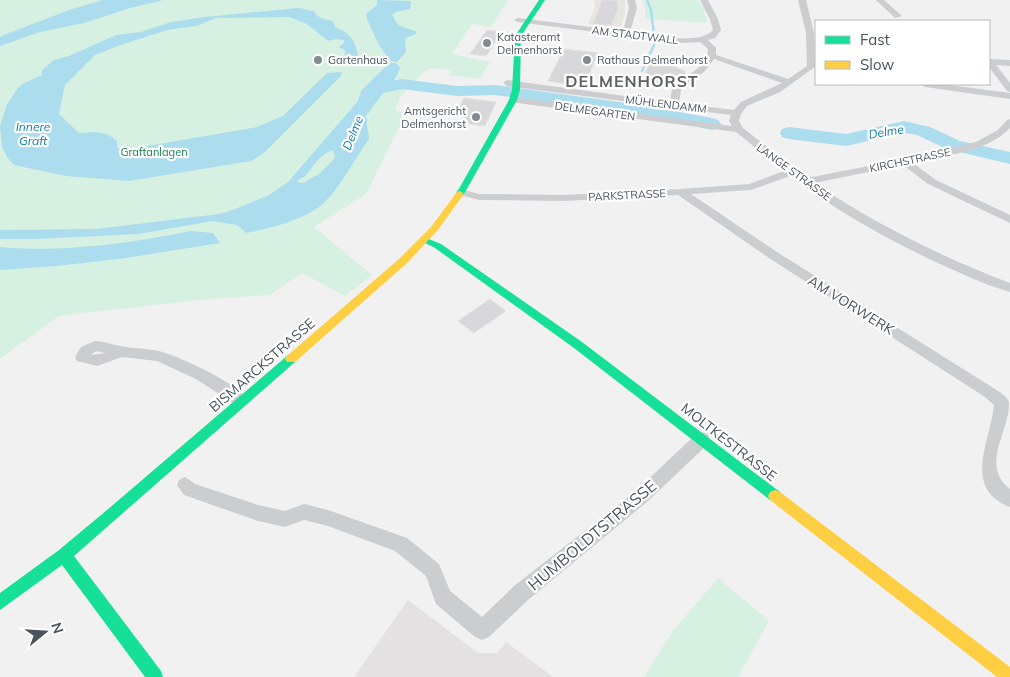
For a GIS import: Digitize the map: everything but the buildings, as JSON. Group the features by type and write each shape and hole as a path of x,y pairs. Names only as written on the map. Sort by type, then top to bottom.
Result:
{"main road":[{"path":"511,91 518,36 530,0"},
{"path":"506,42 510,31 542,0"},
{"path":"506,66 511,91"},
{"name":"BISMARCKSTRASSE","path":"0,602 64,555 112,516 241,401 384,278 424,240 462,192 504,115 511,91"},
{"name":"MOLTKESTRASSE","path":"424,240 438,246 578,345 1010,677"},
{"path":"64,555 155,677"}],"street":[{"path":"626,33 633,8 631,0"},
{"path":"674,105 677,89 702,69 712,56 712,48 702,40 712,36 716,30 714,19 704,0"},
{"path":"739,130 734,121 736,112 744,104 814,68 807,10 802,0"},
{"path":"880,0 898,16"},
{"name":"AM STADTWALL","path":"522,21 626,33 660,39 702,40"},
{"path":"712,56 789,82"},
{"path":"990,62 1010,63"},
{"path":"990,63 1010,89"},
{"path":"934,85 1010,96"},
{"name":"MÜHLENDAMM","path":"511,91 583,93 736,112"},
{"name":"DELMEGARTEN","path":"511,91 739,130"},
{"name":"KIRCHSTRASSE","path":"804,182 966,148 989,140 1001,132 1010,122"},
{"name":"LANGE STRASSE","path":"739,130 790,172 852,213 957,267 1010,288"},
{"path":"905,162 932,182 1010,219"},
{"name":"PARKSTRASSE","path":"462,192 479,197 564,198 680,192 751,187 790,172"},
{"name":"AM VORWERK","path":"680,192 773,256 990,393 1002,403 1005,430 988,466 989,478 1002,494 1010,499"},
{"path":"120,352 158,356 220,385 241,401"},
{"name":"HUMBOLDTSTRASSE","path":"184,485 190,490 258,513 285,519 304,512 328,518 401,544 433,570 443,597 482,630 522,593 642,496 702,439"}],"shaded area":[{"path":"594,0 625,0 625,14 621,27 588,24 595,7"},
{"path":"408,600 478,653 497,653 506,642 553,677 354,677"}],"green space":[{"name":"Graftanlagen","path":"0,0 508,0 491,27 472,24 452,54 490,62 479,79 449,75 451,70 430,68 428,71 424,71 400,98 395,111 406,113 366,194 314,227 372,275 345,296 302,273 270,295 208,299 59,316 0,359"},
{"path":"642,0 698,0 703,7 707,23 645,19 645,5"},
{"path":"718,578 769,621 738,677 644,677 672,632"}],"water":[{"path":"103,0 163,0 130,8 84,23 40,32 0,46 0,37 4,35 69,10"},
{"path":"377,0 411,1 410,9 396,12 392,15 398,25 417,32 405,38 406,52 397,62 390,61 379,45 367,19 366,14 377,5"},
{"name":"Innere Graft","path":"298,8 314,11 319,17 333,21 335,27 351,38 356,46 358,56 344,57 346,51 339,47 344,43 344,40 328,41 307,24 289,17 216,18 196,26 167,30 95,55 65,85 59,114 79,133 104,133 117,141 117,148 130,149 257,127 283,116 327,73 342,72 341,76 264,153 251,161 129,181 66,176 14,165 2,147 0,126 7,104 18,88 24,83 42,75 42,70 54,60 69,56 116,35 141,32 171,22"},
{"path":"389,63 396,63 400,68 395,78 365,116 369,139 339,185 319,207 293,220 274,227 246,233 237,225 213,221 138,234 0,239 0,230 96,229 219,214 233,210 269,195 288,182 358,101 361,91","holes":["333,150 335,158 319,174 303,183 297,182 305,176 324,154"]},
{"path":"191,231 213,233 220,243 119,259 0,270 0,247 47,249 96,246"}],"waterway":[{"path":"642,71 655,43 651,10 647,0"},
{"name":"Delme","path":"363,107 377,89 402,84 457,91 495,90 641,110 712,124"},
{"name":"Delme","path":"789,133 846,140 904,127 923,131 954,145 1010,158"}],"traffic: fast":[{"path":"460,194 513,100 516,90 518,36 542,0"},
{"path":"424,240 438,246 578,345 775,496"},
{"path":"0,602 64,555 112,515 291,359"},
{"path":"64,555 155,677"}],"traffic: slow":[{"path":"291,359 403,261 434,229 460,194"},
{"path":"775,496 1010,677"}],"place":[{"name":"Katasteramt Delmenhorst","path":"487,43"},
{"name":"Gartenhaus","path":"318,60"},
{"name":"Rathaus Delmenhorst","path":"587,60"},
{"name":"Amtsgericht Delmenhorst","path":"476,117"}],"district":[{"name":"DELMENHORST","path":"632,81"}]}
